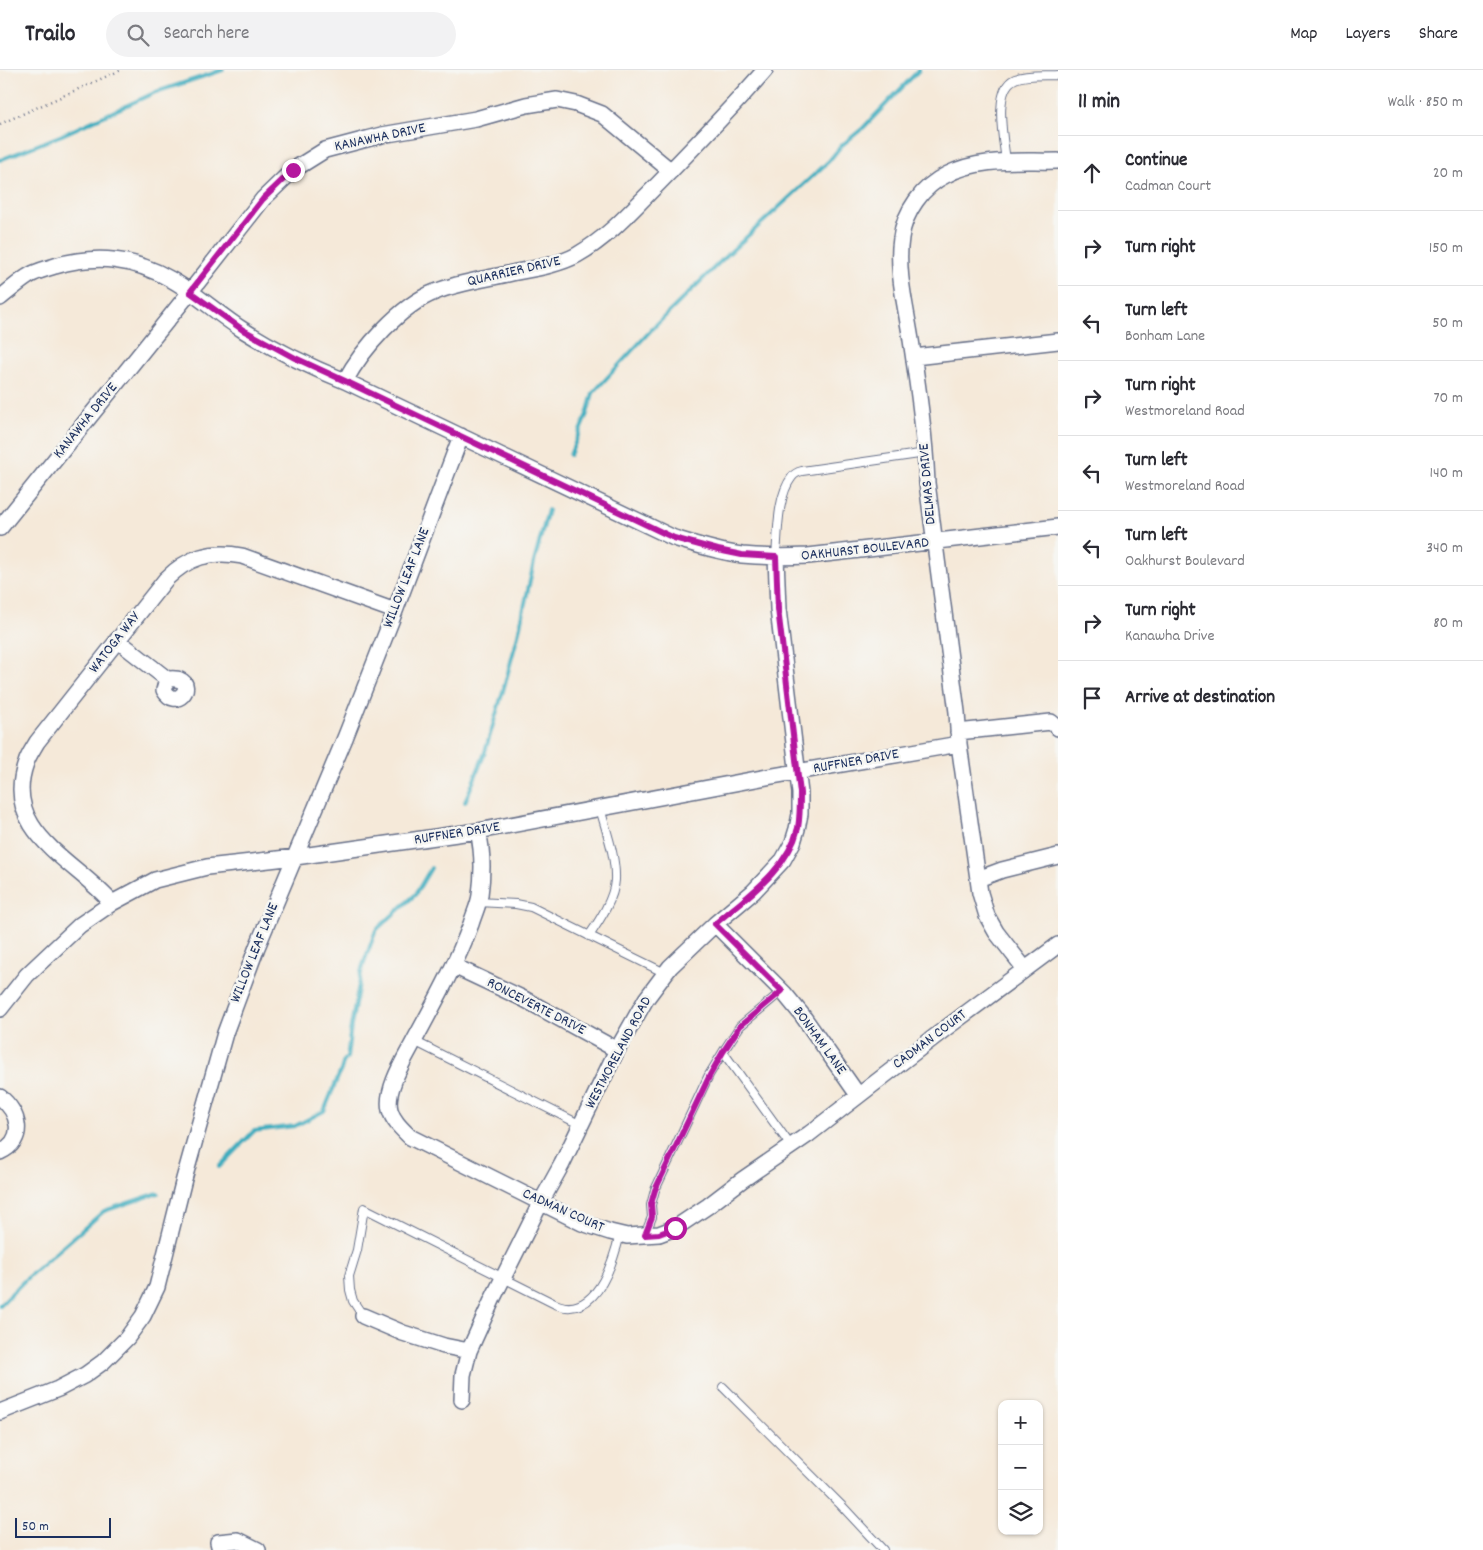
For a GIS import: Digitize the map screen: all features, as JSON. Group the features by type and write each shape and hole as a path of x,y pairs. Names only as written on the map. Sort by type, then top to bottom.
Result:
{"street":[{"name":"QUARRIER DRIVE","path":"345,381 364,352 393,320 417,300 451,286 546,266 575,256 599,241 618,225 671,171 765,70"},
{"name":"KANAWHA DRIVE","path":"0,528 263,199 293,170 324,150 382,135 476,119 526,104 558,100 576,104 602,114 671,171"},
{"name":"DELMAS DRIVE","path":"1025,969 996,932 987,916 980,893 958,738 957,712 927,484 926,453 914,357 902,283 900,255 901,237 905,221 912,207 932,183 945,175 955,170 991,162 1058,161"},
{"name":"OAKHURST BOULEVARD","path":"0,298 28,276 65,263 87,259 110,259 130,262 151,269 190,292 243,330 295,358 674,538 718,550 742,555 808,556 934,543 1058,527"},
{"path":"914,357 1058,341"},
{"name":"WILLOW LEAF LANE","path":"0,1412 58,1389 85,1375 103,1362 128,1338 143,1316 157,1287 224,1033 294,857 346,738 460,436"},
{"name":"WATOGA WAY","path":"112,903 89,879 39,837 27,816 21,793 22,782 26,760 37,742 166,579 176,569 196,559 218,554 242,556 395,611"},
{"name":"WESTMORELAND ROAD","path":"462,1400 463,1375 469,1351 503,1278 562,1164 617,1050 646,999 670,967 765,880 783,860 798,829 800,793 778,609 776,557"},
{"path":"117,640 167,679"},
{"name":"RUFFNER DRIVE","path":"0,1009 27,975 80,925 112,903 156,880 207,867 294,857 478,830 797,772 958,738 1051,722 1058,728"},
{"name":"CADMAN COURT","path":"478,830 483,860 480,896 465,942 454,966 399,1069 391,1091 390,1109 396,1124 410,1137 582,1223 627,1236 659,1234 675,1228 708,1206 791,1146 1058,945"},
{"path":"978,879 1002,870 1058,856"},
{"name":"BONHAM LANE","path":"715,924 782,991 802,1015 858,1095"},
{"name":"RONCEVERTE DRIVE","path":"454,966 524,999 617,1050"},
{"path":"0,1097 11,1107 18,1123 13,1141 0,1152"},
{"path":"363,1316 403,1333 444,1346 469,1351"},
{"path":"219,1546 238,1540 258,1550"}],"lane":[{"path":"1006,162 1001,109 1002,95 1007,85 1013,80 1024,77 1058,75"},
{"path":"776,557 784,491 793,475 802,471 926,453"},
{"path":"589,936 602,917 615,882 614,862 600,808"},
{"path":"478,902 516,904 531,907 665,973"},
{"path":"645,1235 652,1217 651,1204 655,1190 710,1075 740,1026 782,991"},
{"path":"414,1041 581,1125"},
{"path":"723,1052 791,1146"},
{"path":"363,1316 352,1296 349,1276 357,1250 364,1208 555,1304 566,1307 578,1306 595,1294 615,1256 620,1234"},
{"path":"723,1387 841,1505 883,1550"}],"path":[{"path":"0,124 122,70"}],"waterway":[{"path":"0,160 62,135 156,92 223,70"},
{"path":"570,455 587,414 593,393 653,328 726,256 829,161 841,146 863,128 919,70"},
{"path":"465,802 484,755 503,691 548,510"},
{"path":"219,1167 254,1131 295,1126 324,1111 344,1060 347,1058 362,968 376,930 415,895 431,868"},
{"path":"0,1305 29,1276 104,1211 158,1193"}],"route":[{"path":"293,170 263,199 190,292 243,330 295,358 638,522 674,538 718,550 742,555 776,557 778,609 800,793 798,829 783,860 771,874 715,924 782,991 740,1026 723,1052 655,1190 651,1204 652,1217 645,1235 659,1234 675,1228"}]}
